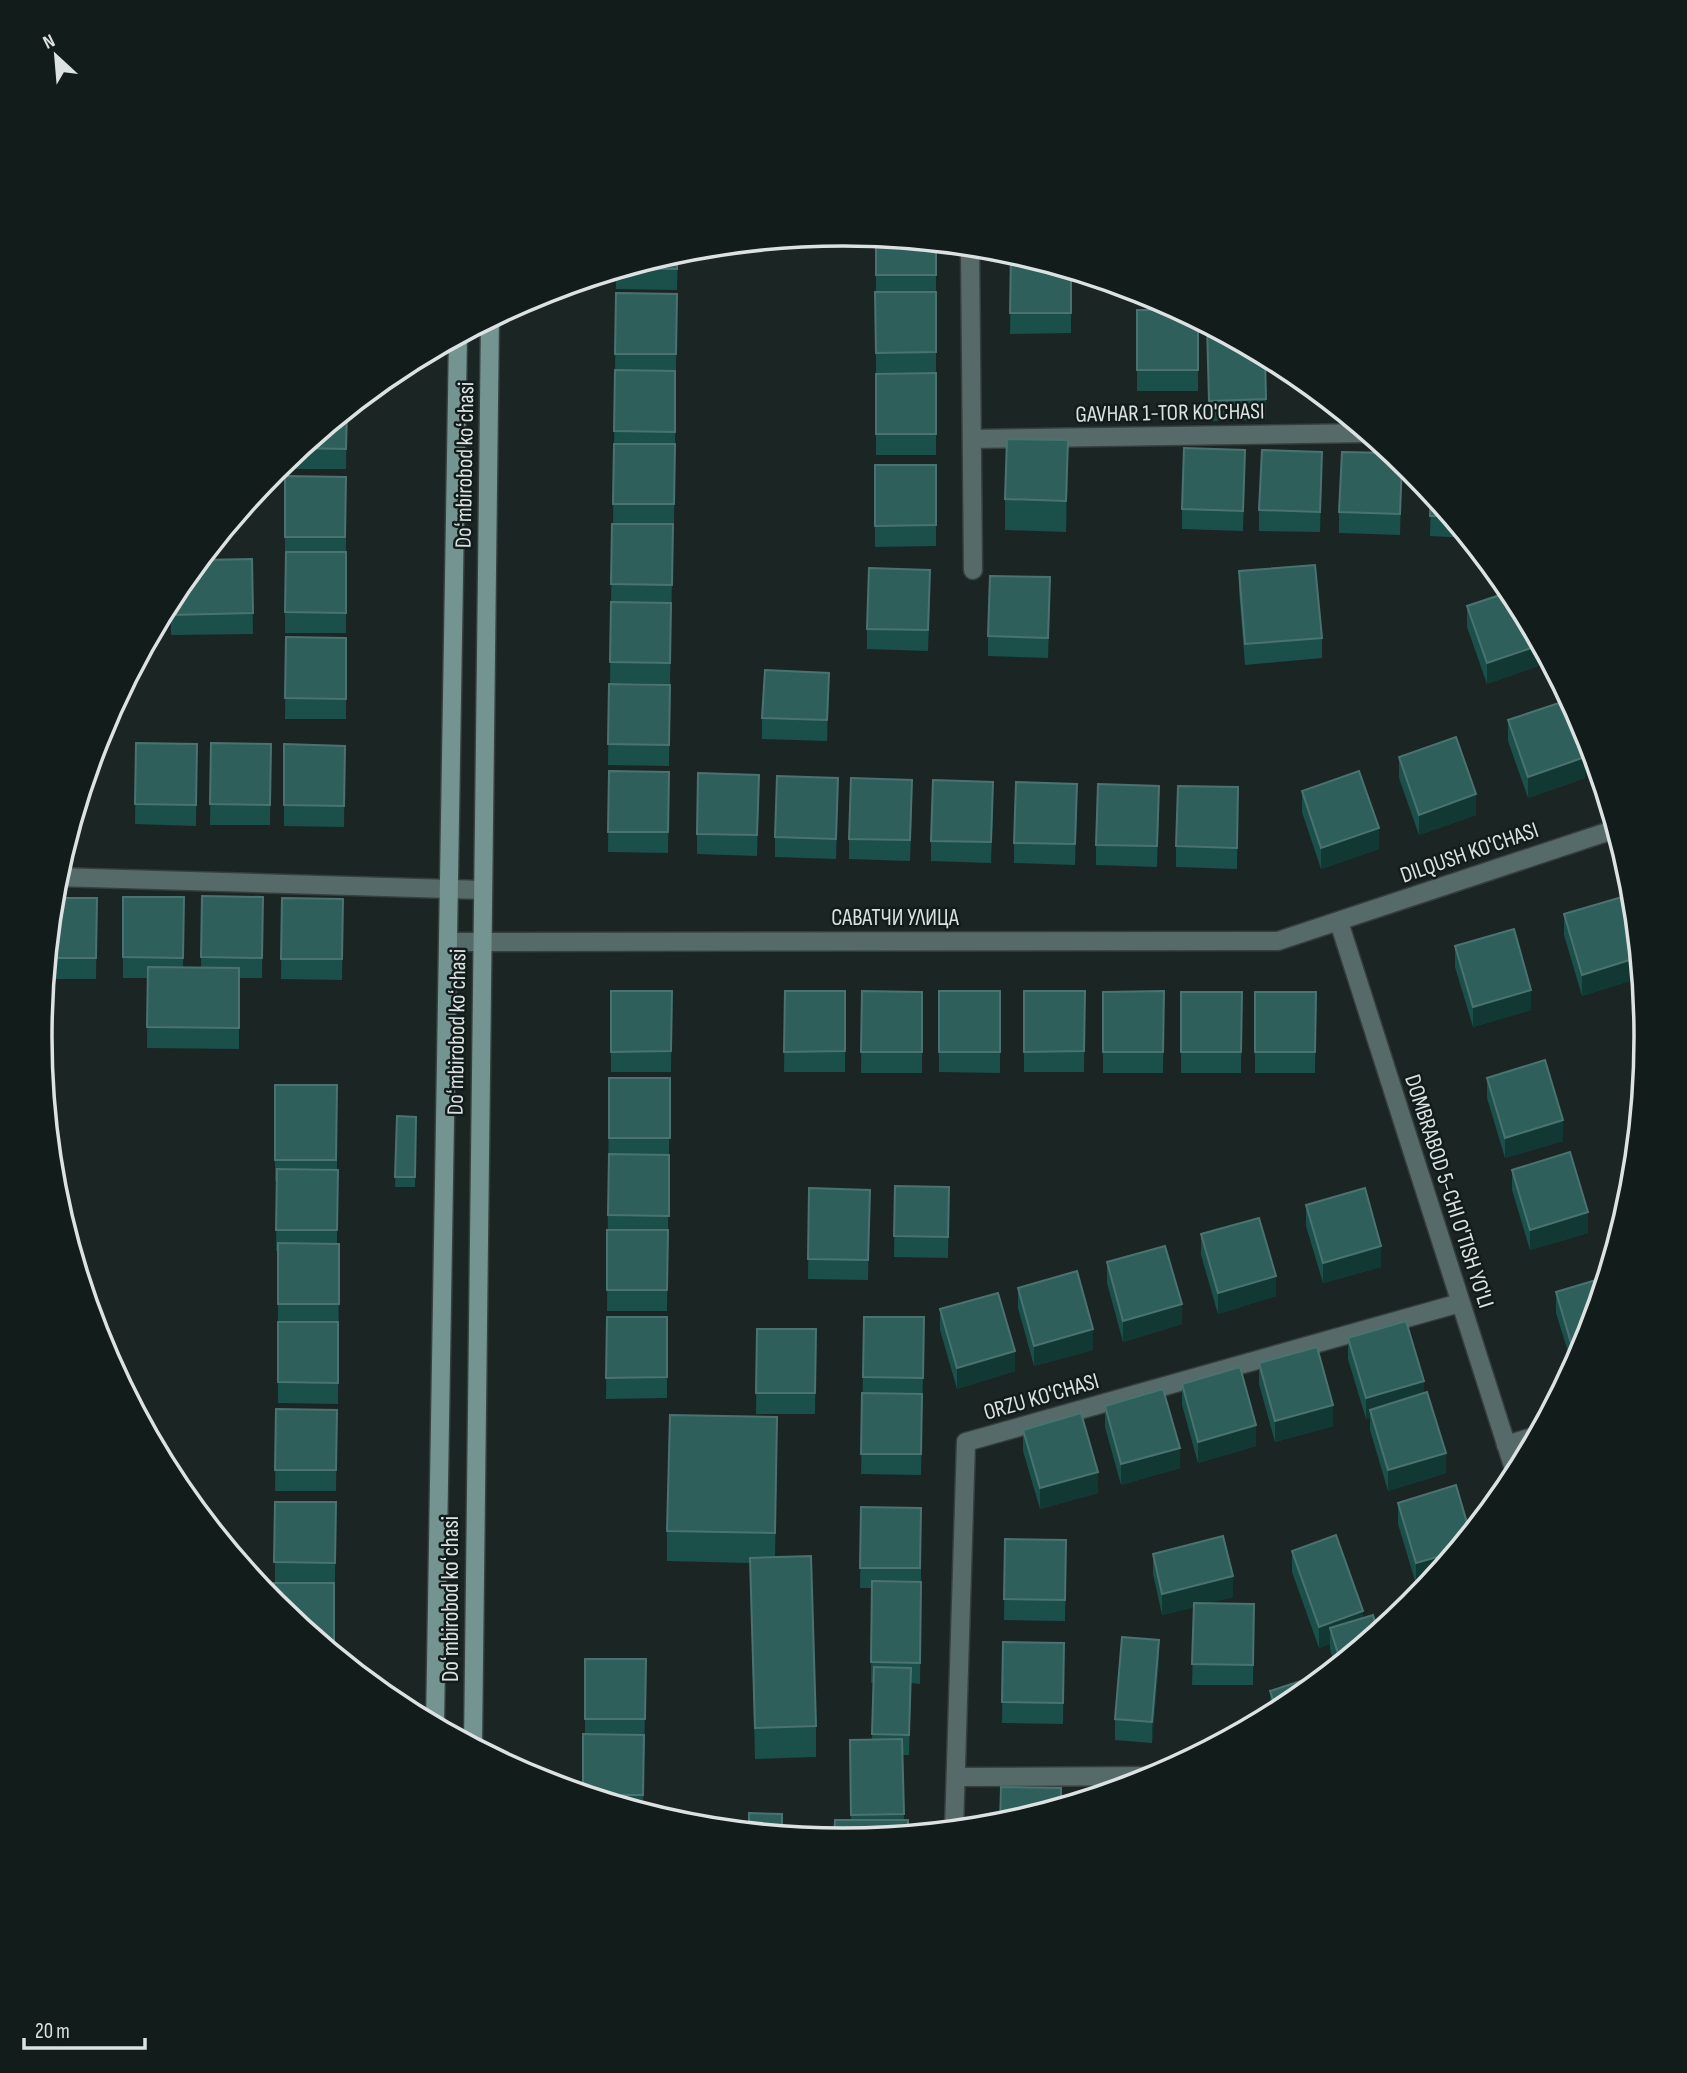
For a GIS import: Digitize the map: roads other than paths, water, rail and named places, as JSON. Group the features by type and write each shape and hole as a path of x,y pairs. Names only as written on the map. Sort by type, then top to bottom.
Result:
{"main road":[{"name":"Doʻmbirobod koʻchasi","path":"473,1735 490,329"},
{"name":"Doʻmbirobod koʻchasi","path":"435,1714 437,1494 451,888 458,346"}],"street":[{"path":"970,256 973,570"},
{"name":"GAVHAR 1-TOR KO'CHASI","path":"972,439 1354,433"},
{"name":"DILQUSH KO'CHASI","path":"1339,922 1608,832"},
{"path":"69,877 482,890"},
{"name":"САВАТЧИ УЛИЦА","path":"449,942 1278,941 1339,922"},
{"name":"DOMBRABOD 5-CHI O'TISH YO'LI","path":"1339,922 1511,1460"},
{"name":"ORZU KO'CHASI","path":"954,1820 966,1442 1460,1303"},
{"path":"1506,1445 1524,1440"},
{"path":"956,1777 1123,1776"}]}
